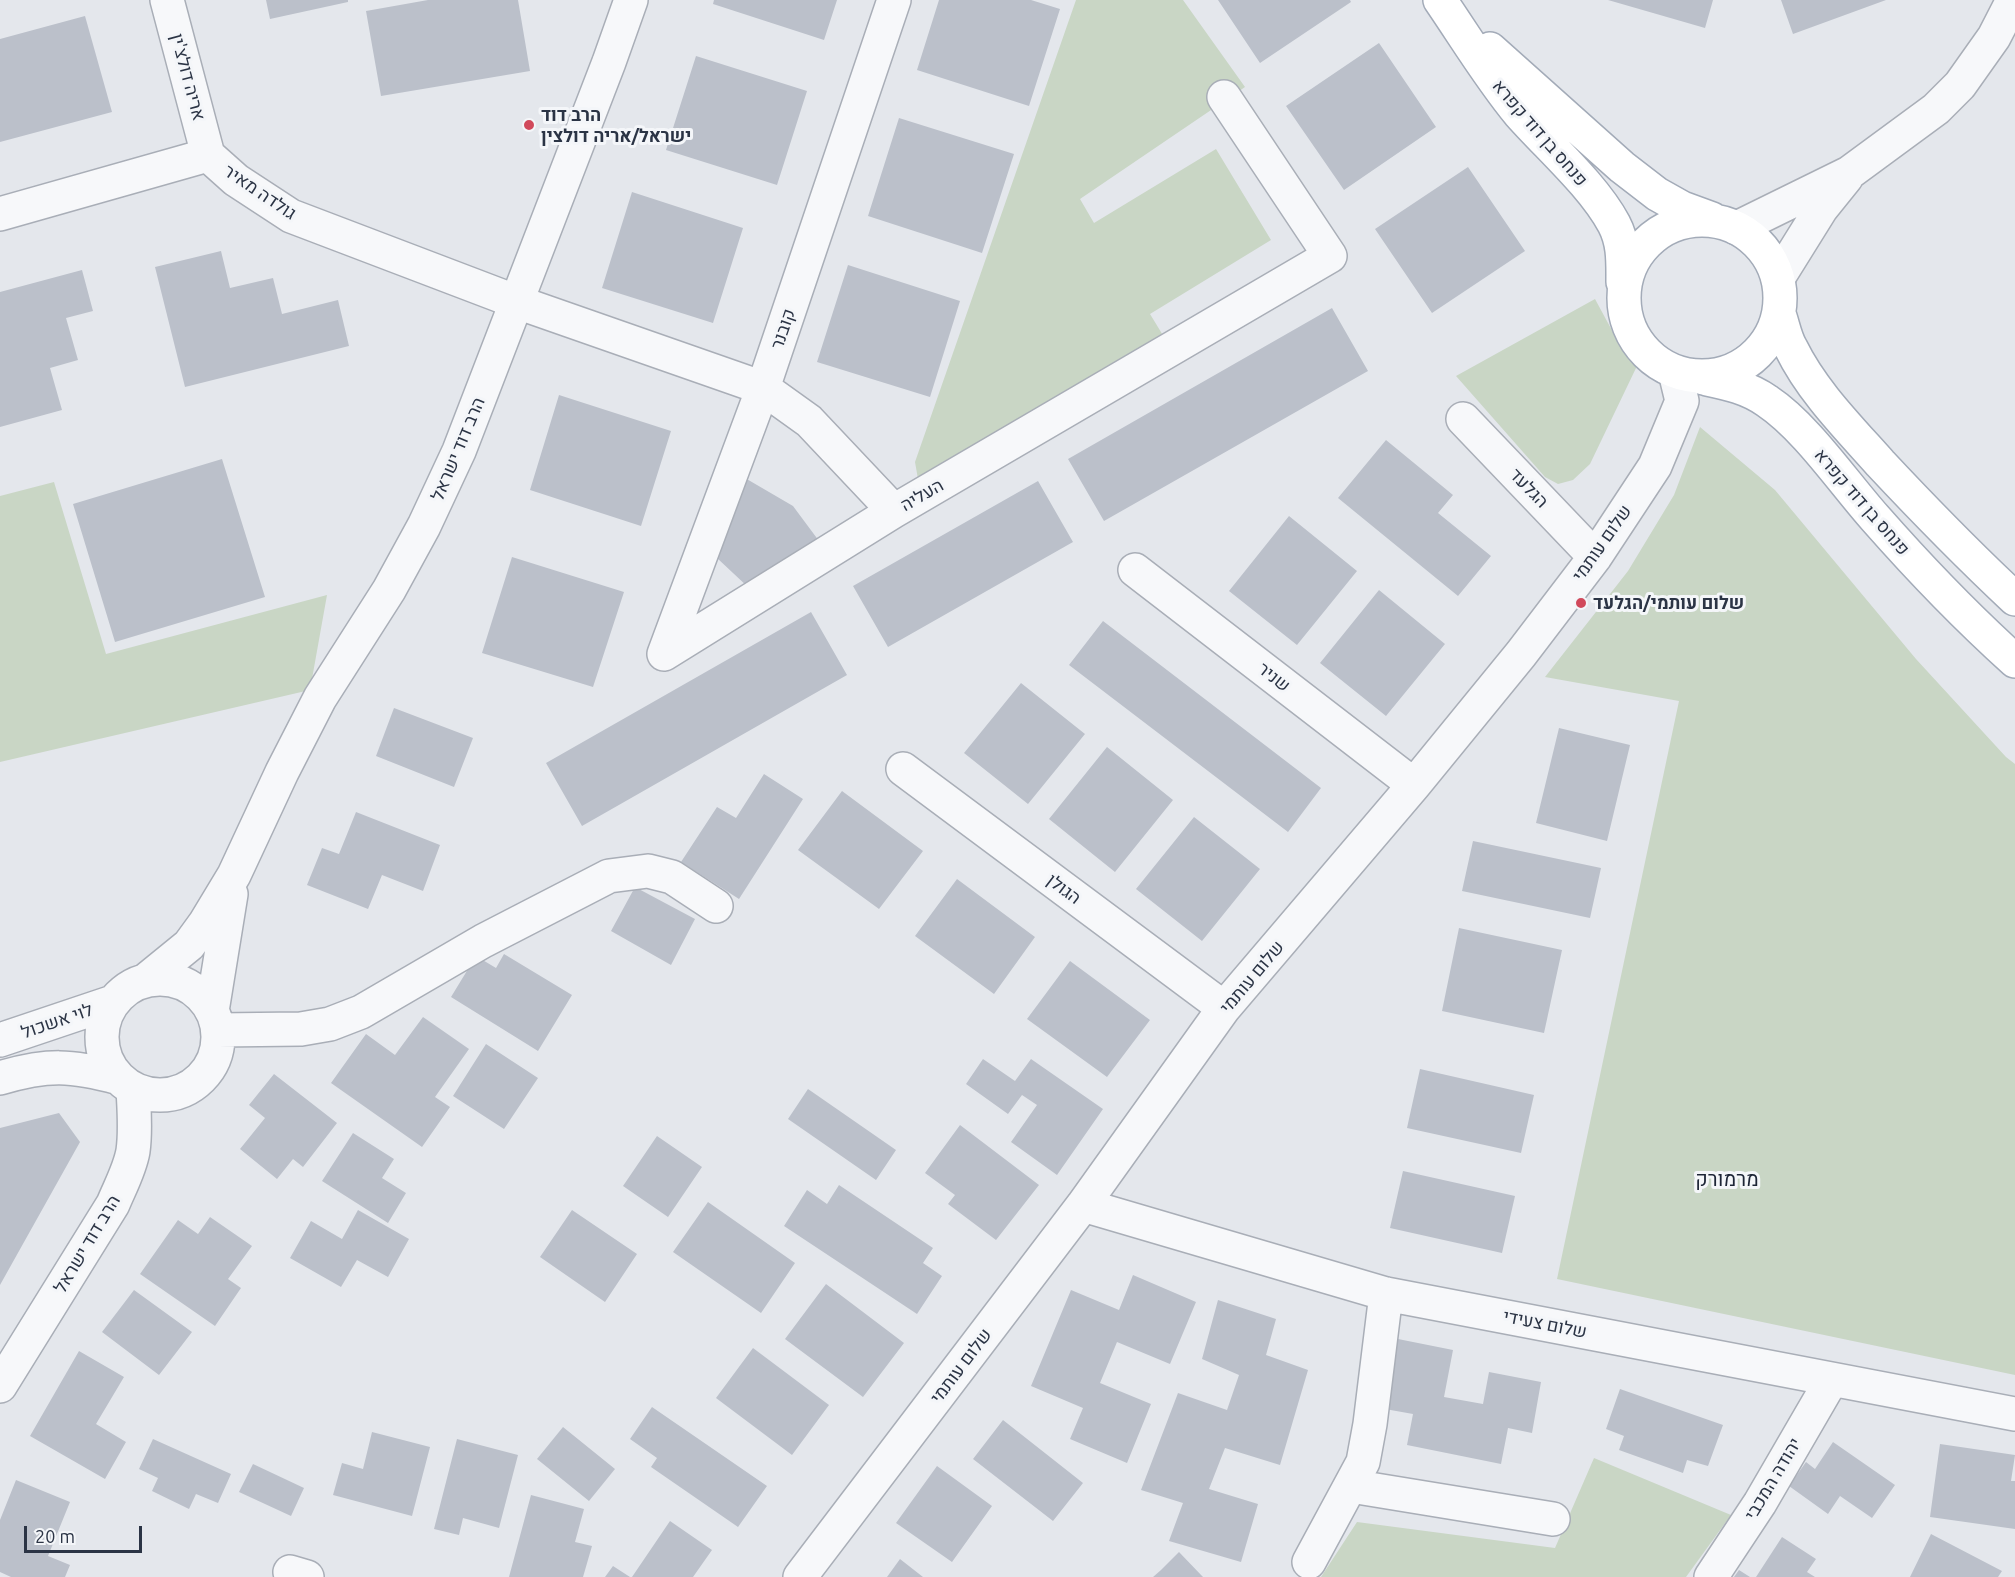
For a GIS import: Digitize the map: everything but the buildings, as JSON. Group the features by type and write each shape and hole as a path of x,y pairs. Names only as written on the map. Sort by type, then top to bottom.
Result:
{"main road":[{"name":"פנחס בן דוד קפרא","path":"1442,2 1505,64 1622,167 1657,194 1682,208 1727,224"},
{"name":"פנחס בן דוד קפרא","path":"1442,2 1518,112 1598,200 1615,225 1623,246 1623,302"},
{"path":"1693,220 1727,224 1756,240 1770,258 1778,278 1779,314 1771,336 1756,355 1736,369 1714,375 1683,373 1655,360 1639,345 1628,324 1623,302 1626,279 1635,257 1650,238 1670,226 1693,220"},
{"path":"1779,314 1790,346 1804,372 1825,400 1932,520 2015,599"},
{"name":"פנחס בן דוד קפרא","path":"1683,373 1743,387 1767,401 1794,424 1915,563 1951,601 2015,661"}],"street":[{"name":"אריה דולצ'ין","path":"167,0 208,155"},
{"name":"הרב דוד ישראל","path":"146,980 189,945 234,875 282,772 320,698 389,590 424,526 459,451 631,0"},
{"name":"קובנר","path":"894,0 763,388 664,654 894,512"},
{"path":"1727,224 1849,174 1936,109 1960,85 1994,37 2013,0"},
{"name":"העליה","path":"517,302 763,388 808,421 894,512 1330,256 1224,97"},
{"name":"גולדה מאיר","path":"0,214 208,155 236,180 291,216 517,302"},
{"path":"1778,278 1821,209 1849,174"},
{"name":"שלום עותמי","path":"800,1577 1083,1205 1224,1008 1414,785 1521,654 1595,557 1655,466 1682,401 1683,373"},
{"name":"הגלעד","path":"1463,419 1595,557"},
{"name":"שניר","path":"1135,570 1414,785"},
{"name":"הגולן","path":"903,769 1224,1008"},
{"path":"215,1020 301,1029 330,1024 361,1012 483,941 609,876 648,871 672,878 716,906"},
{"name":"הרב דוד ישראל","path":"215,1020 215,987 234,875"},
{"path":"0,1078 52,1067 72,1067 126,1084 149,1094 165,1095 182,1091 196,1083 207,1072 218,1045 215,1020 201,995 184,984 166,979 146,980 129,988 113,1002 105,1016 102,1032 103,1049 109,1065 126,1084"},
{"name":"לוי אשכול","path":"0,1040 113,1002"},
{"name":"הרב דוד ישראל","path":"0,1386 113,1204 124,1179 133,1152 134,1125 126,1084"},
{"name":"שלום צעידי","path":"1083,1205 1386,1294 2015,1414"},
{"path":"1309,1562 1362,1462 1370,1424 1386,1294"},
{"name":"יהודה המכבי","path":"1711,1577 1760,1503 1832,1379"},
{"path":"1351,1486 1553,1519"}],"green space":[{"path":"1076,0 1183,0 1245,87 1080,199 1094,223 1216,149 1271,240 1150,314 1164,337 918,479 915,462"},
{"path":"1595,299 1615,336 1637,366 1590,464 1573,480 1558,484 1545,477 1456,376"},
{"path":"1700,427 1775,490 1916,659 2015,764 2015,1375 1557,1279 1679,701 1545,677 1628,571 1674,495"},
{"path":"54,482 106,654 327,595 310,690 0,762 0,496"},
{"path":"1594,1458 1731,1515 1686,1577 1321,1577 1357,1522 1555,1548"}],"place":[{"name":"הרב דוד ישראל/אריה דולצין","path":"529,125"},
{"name":"שלום עותמי/הגלעד","path":"1581,603"}],"district":[{"name":"מרמורק","path":"1727,1179"}]}
